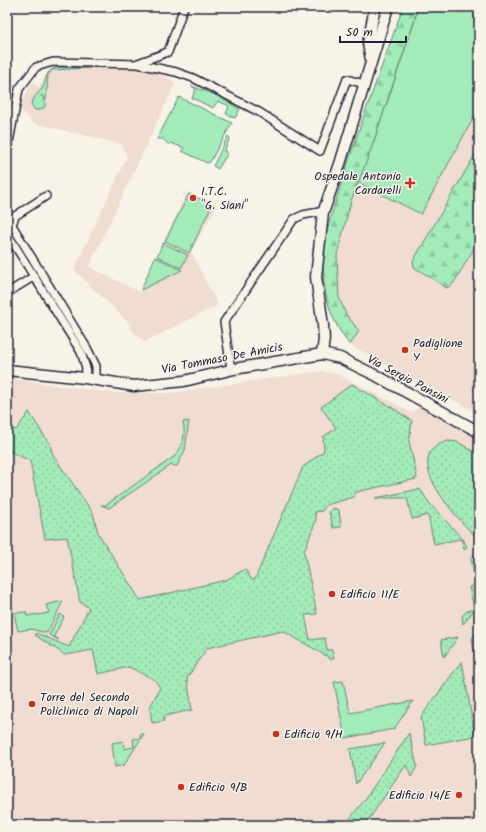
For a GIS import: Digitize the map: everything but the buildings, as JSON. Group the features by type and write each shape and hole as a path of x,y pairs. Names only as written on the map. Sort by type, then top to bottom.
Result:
{"main road":[{"path":"371,61 368,43 375,7"},
{"path":"322,354 324,339 323,325 316,277 324,212 388,7"},
{"name":"Via Tommaso De Amicis","path":"7,370 85,378 134,386 184,381 233,369 322,354"},
{"name":"Via Sergio Pansini","path":"322,354 340,358 377,376 479,432"}],"street":[{"path":"138,64 168,52 184,7"},
{"path":"7,153 19,89 36,67 53,62 138,64 193,78 260,112 320,151 347,79 364,84"},
{"path":"9,230 15,216 46,196"},
{"path":"233,369 226,322 295,220 324,212"},
{"path":"9,230 33,277 81,352 86,368 85,378"},
{"path":"9,230 87,348 96,366 96,380"},
{"path":"7,292 33,277"}],"shaded area":[{"name":"Ospedale Antonio Cardarelli","path":"403,7 479,7 479,414 350,345 341,334 332,317 326,298 323,261 333,211 350,156"},
{"name":"I.T.C. \"G. Siani\"","path":"137,67 148,69 176,82 89,267 140,292 187,192 217,205 191,252 218,305 144,342 129,327 131,325 74,270 127,157 121,144 33,123 20,109 31,82 39,87 48,73 55,70"},
{"path":"322,371 339,375 411,412 420,407 479,440 479,825 7,825 7,378 113,393 169,393"}],"green space":[{"path":"403,7 418,7 369,155 351,201 337,255 339,298 346,314 359,331 350,345 343,336 332,316 326,294 323,272 325,239 333,208 350,157"},
{"path":"418,7 479,7 479,108 421,214 357,182 369,155 414,23"},
{"path":"58,67 90,68 52,70 48,75 46,100 41,95 45,100 45,107 35,110 31,104 33,100 42,89 49,72 53,69"},
{"path":"191,86 216,95 240,109 235,118 226,114 229,106 218,101 213,108 192,98 196,89"},
{"path":"179,97 232,123 210,162 207,163 182,151 184,148 171,143 169,145 163,139 157,139"},
{"path":"228,136 230,138 224,151 228,153 218,169 213,166"},
{"path":"479,148 479,240 453,284 447,288 414,267 413,261"},
{"path":"189,194 212,205 189,253 165,241"},
{"path":"163,243 188,255 181,268 157,256"},
{"path":"155,257 182,270 141,290"},
{"path":"352,384 412,421 409,441 417,477 416,479 356,492 354,497 326,505 322,511 315,512 316,520 304,552 317,614 305,615 310,640 325,638 327,650 332,650 334,659 329,659 283,631 207,648 187,678 192,710 164,716 164,721 152,723 150,707 160,688 155,680 129,667 98,674 93,650 65,655 35,635 36,633 69,647 89,608 80,602 67,537 45,539 30,461 7,450 7,431 17,429 29,412 50,445 53,455 93,513 98,533 140,600 226,580 245,569 252,580 255,579 303,467 324,451 323,437 336,428 321,407"},
{"path":"189,421 185,450 177,466 171,465 109,508 101,505 106,505 175,456 183,440 183,422"},
{"path":"448,441 458,442 479,455 479,540 447,504 436,489 430,473 428,460 433,448"},
{"path":"420,489 430,504 462,538 467,547 464,549 461,539 434,544 428,515 412,519 407,498 375,498"},
{"path":"333,508 339,510 341,527 333,528 329,511"},
{"path":"474,555 479,562 479,604 463,624 462,616 467,611 474,609 469,587 476,585 471,559"},
{"path":"63,601 47,633 31,629 18,631 14,613 26,612 27,616 49,613 46,605"},
{"path":"60,614 64,617 54,636 59,640 49,635"},
{"path":"479,627 479,668 477,668 472,639"},
{"path":"458,637 444,657 441,640"},
{"path":"462,661 475,736 426,745 421,717"},
{"path":"343,681 350,713 413,701 394,729 345,738 334,682"},
{"path":"409,733 417,766 411,777 406,765 365,825 345,825 366,798"},
{"path":"140,734 144,734 124,765 115,767 112,743 123,741 124,749 134,747 133,739 140,738"},
{"path":"385,743 356,784 350,749"}],"place":[{"name":"Ospedale Antonio Cardarelli","path":"410,183"},
{"name":"I.T.C. \"G. Siani\"","path":"193,198"},
{"name":"Padiglione Y","path":"405,350"},
{"name":"Edificio 11/E","path":"332,594"},
{"name":"Torre del Secondo Policlinico di Napoli","path":"32,704"},
{"name":"Edificio 9/H","path":"276,734"},
{"name":"Edificio 9/B","path":"181,787"},
{"name":"Edificio 14/E","path":"459,795"}]}
